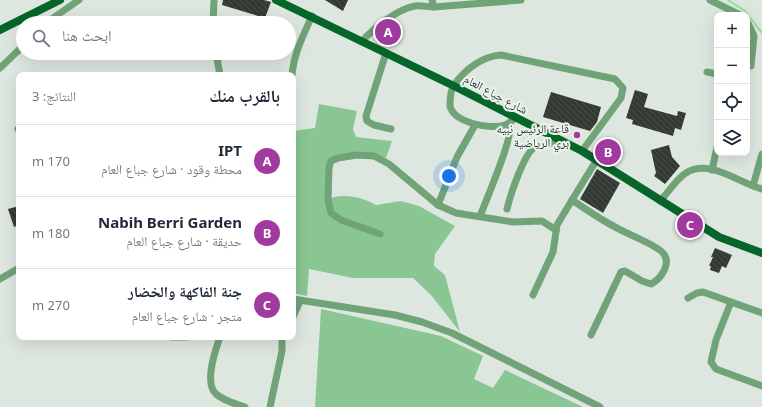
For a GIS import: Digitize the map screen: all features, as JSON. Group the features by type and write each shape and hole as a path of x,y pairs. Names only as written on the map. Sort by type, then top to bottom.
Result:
{"main road":[{"path":"28,16 60,0"},
{"name":"شارع جباع العام","path":"276,0 312,16 362,42 454,86 513,120 563,142 582,152 719,237 762,253"},
{"path":"0,30 16,22"}],"street":[{"path":"56,16 79,0"},
{"path":"213,16 214,0"},
{"path":"362,42 372,29 409,8 433,4 521,0"},
{"path":"710,0 734,12"},
{"path":"296,53 312,16"},
{"path":"750,27 754,36 751,66"},
{"path":"0,68 16,53"},
{"path":"386,53 366,116 367,121 390,130"},
{"path":"513,120 498,127 475,124 455,115 450,109 454,86 471,68 479,62 492,56 501,55 545,66 615,79 623,88 621,98 582,152"},
{"path":"217,60 219,72"},
{"path":"292,72 294,60"},
{"path":"707,72 714,73"},
{"path":"480,216 506,149 512,130 513,120"},
{"path":"438,205 457,157 475,124"},
{"path":"507,209 514,183 532,149 542,145 563,142"},
{"path":"753,186 762,154"},
{"path":"380,234 340,220 331,213 328,200 329,168 331,161 338,158 357,155 379,158 438,205 456,213 513,222 542,221 556,230"},
{"path":"712,170 715,156"},
{"path":"533,295 553,252 557,225 596,161"},
{"path":"660,201 685,174 699,169 712,170 762,189"},
{"path":"572,200 617,228 659,249 666,257 661,276 651,284 642,281 625,271 619,273 592,335"},
{"path":"0,279 16,270"},
{"path":"688,298 697,293 703,292 762,313"},
{"path":"296,300 395,315 422,322 452,333 600,407"},
{"path":"731,302 716,340 711,362 716,369 762,386"},
{"path":"219,340 214,353 210,382 212,390 224,400 245,407"},
{"path":"270,407 282,352 282,340"}],"green space":[{"path":"319,104 357,111 353,129 356,137 392,141 386,158 377,155 356,154 327,165 326,200 338,196 352,196 376,205 401,201 419,206 455,226 435,254 434,266 445,275 460,332 431,295 413,278 353,278 309,269 307,296 296,294 296,131 315,128"},
{"path":"321,309 441,336 483,356 474,379 493,388 505,370 583,407 315,407"}],"building":[{"path":"223,0 264,0 271,2 266,16 258,16 222,5"},
{"path":"325,0 348,0 343,11"},
{"path":"635,90 648,94 644,107 677,116 678,111 686,113 681,130 675,128 673,136 632,124 633,120 626,118"},
{"path":"551,92 601,107 597,122 590,131 543,117"},
{"path":"669,145 672,157 680,166 665,184 654,176 656,173 651,150"},
{"path":"597,169 620,183 603,213 580,199"},
{"path":"16,207 16,226 14,227 8,209"},
{"path":"715,248 732,255 726,268 722,266 719,273 710,270 711,266 709,266"}],"waterway":[{"path":"728,0 745,11 762,33"}],"place":[{"name":"IPT","path":"388,32"},
{"name":"قاعة الرئيس نبيه بري الرياضية","path":"577,135"},
{"name":"Nabih Berri Garden","path":"608,152"},
{"name":"جنة الفاكهة والخضار","path":"690,225"}]}
